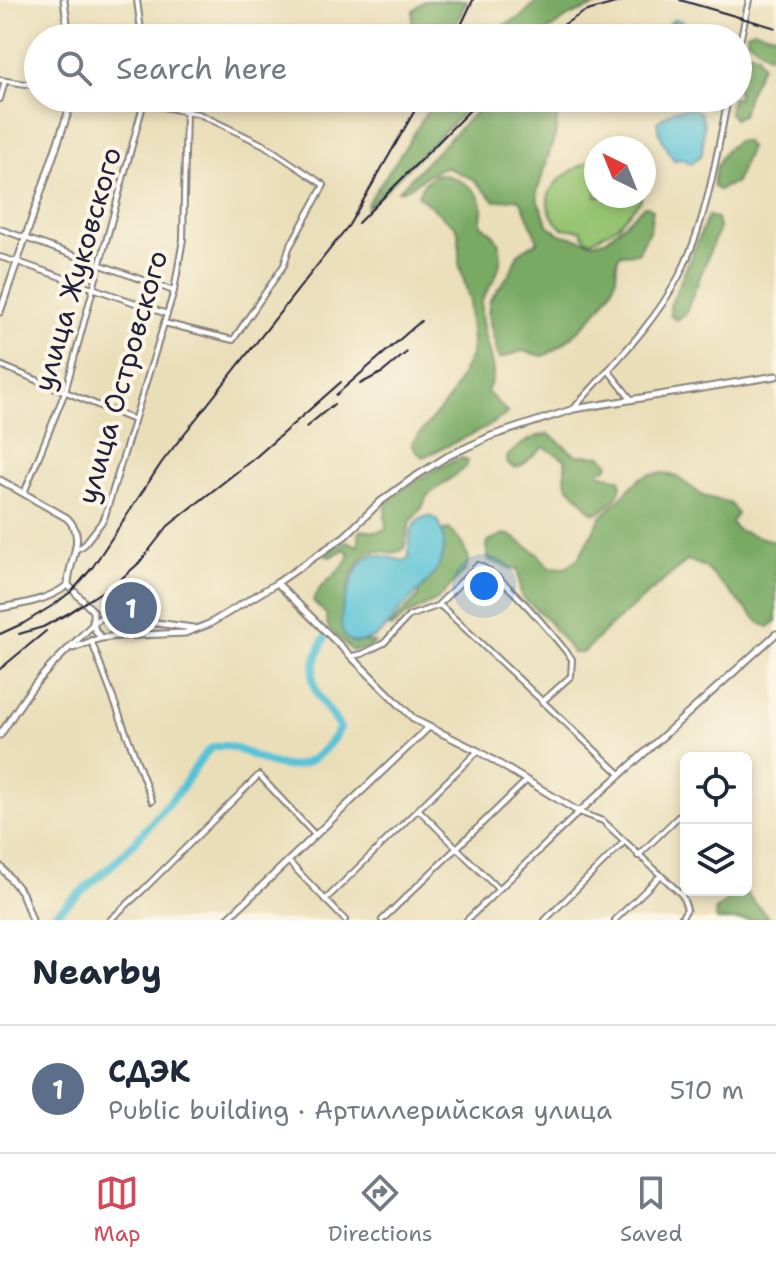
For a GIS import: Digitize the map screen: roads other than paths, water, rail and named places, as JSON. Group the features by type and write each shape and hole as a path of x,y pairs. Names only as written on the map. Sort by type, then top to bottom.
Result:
{"main road":[{"path":"64,0 67,24"},
{"path":"0,312 68,112"},
{"path":"65,653 102,638 185,633 224,616 345,536 398,488 466,447 519,425 574,409 776,376"},
{"path":"0,480 67,518 75,526 77,549 68,574 68,585 93,611 119,618 198,628"},
{"path":"277,583 403,710 579,812 776,634"},
{"path":"0,608 30,603 68,585"},
{"path":"93,611 94,630 102,638"},
{"path":"0,735 33,687 93,624 108,616"},
{"path":"117,636 125,626 119,618"},
{"path":"226,920 428,727"},
{"path":"0,866 22,893 32,920"}],"street":[{"path":"137,0 140,24"},
{"path":"744,24 749,0"},
{"path":"0,99 3,81 24,84"},
{"name":"улица Жуковского","path":"24,493 65,392 142,112"},
{"name":"улица Островского","path":"77,549 83,546 104,519 174,291 183,239 186,112"},
{"path":"164,323 233,340 284,265 289,248 324,185 264,145 190,112"},
{"path":"574,409 643,330 679,277 709,191 725,112"},
{"path":"0,229 174,291"},
{"path":"0,257 167,315"},
{"path":"0,365 134,420"},
{"path":"608,370 631,399"},
{"path":"350,656 371,650 392,636 409,616 437,606 478,565 510,589 572,659 571,676 542,702"},
{"path":"437,606 446,610 619,773"},
{"path":"91,640 152,801"},
{"path":"325,900 478,751"},
{"path":"110,920 259,775 315,835"},
{"path":"382,920 526,781"},
{"path":"418,809 498,889"},
{"path":"467,920 579,812 603,821 659,877 682,895 687,909 680,920"},
{"path":"638,856 680,815"},
{"path":"545,920 623,843"},
{"path":"288,861 345,920"},
{"path":"615,920 659,877"}],"water":[{"path":"675,19 687,24 669,24"},
{"path":"671,112 700,112 704,124 702,154 691,164 684,159 674,160 663,142 657,122"},
{"path":"428,516 438,520 443,534 444,547 436,570 380,634 359,642 351,641 345,637 341,621 347,593 357,570 364,560 374,554 404,561 409,557 413,527"}],"waterway":[{"path":"48,920 130,847 212,748 225,746 287,766 304,763 322,752 340,728 314,686 314,668 324,639"}],"railway":[{"path":"462,24 473,0"},
{"path":"565,24 584,12 626,0"},
{"path":"680,0 776,28"},
{"path":"0,634 55,604 73,590 92,568 162,462 349,225 414,112"},
{"path":"358,223 468,112"},
{"path":"336,395 421,321"},
{"path":"360,384 383,372 407,352"},
{"path":"19,634 43,627 120,580 139,563 168,526 257,456 341,382"},
{"path":"306,427 334,404"},
{"path":"0,669 46,631"}],"place":[{"name":"СДЭК","path":"131,608"}]}
